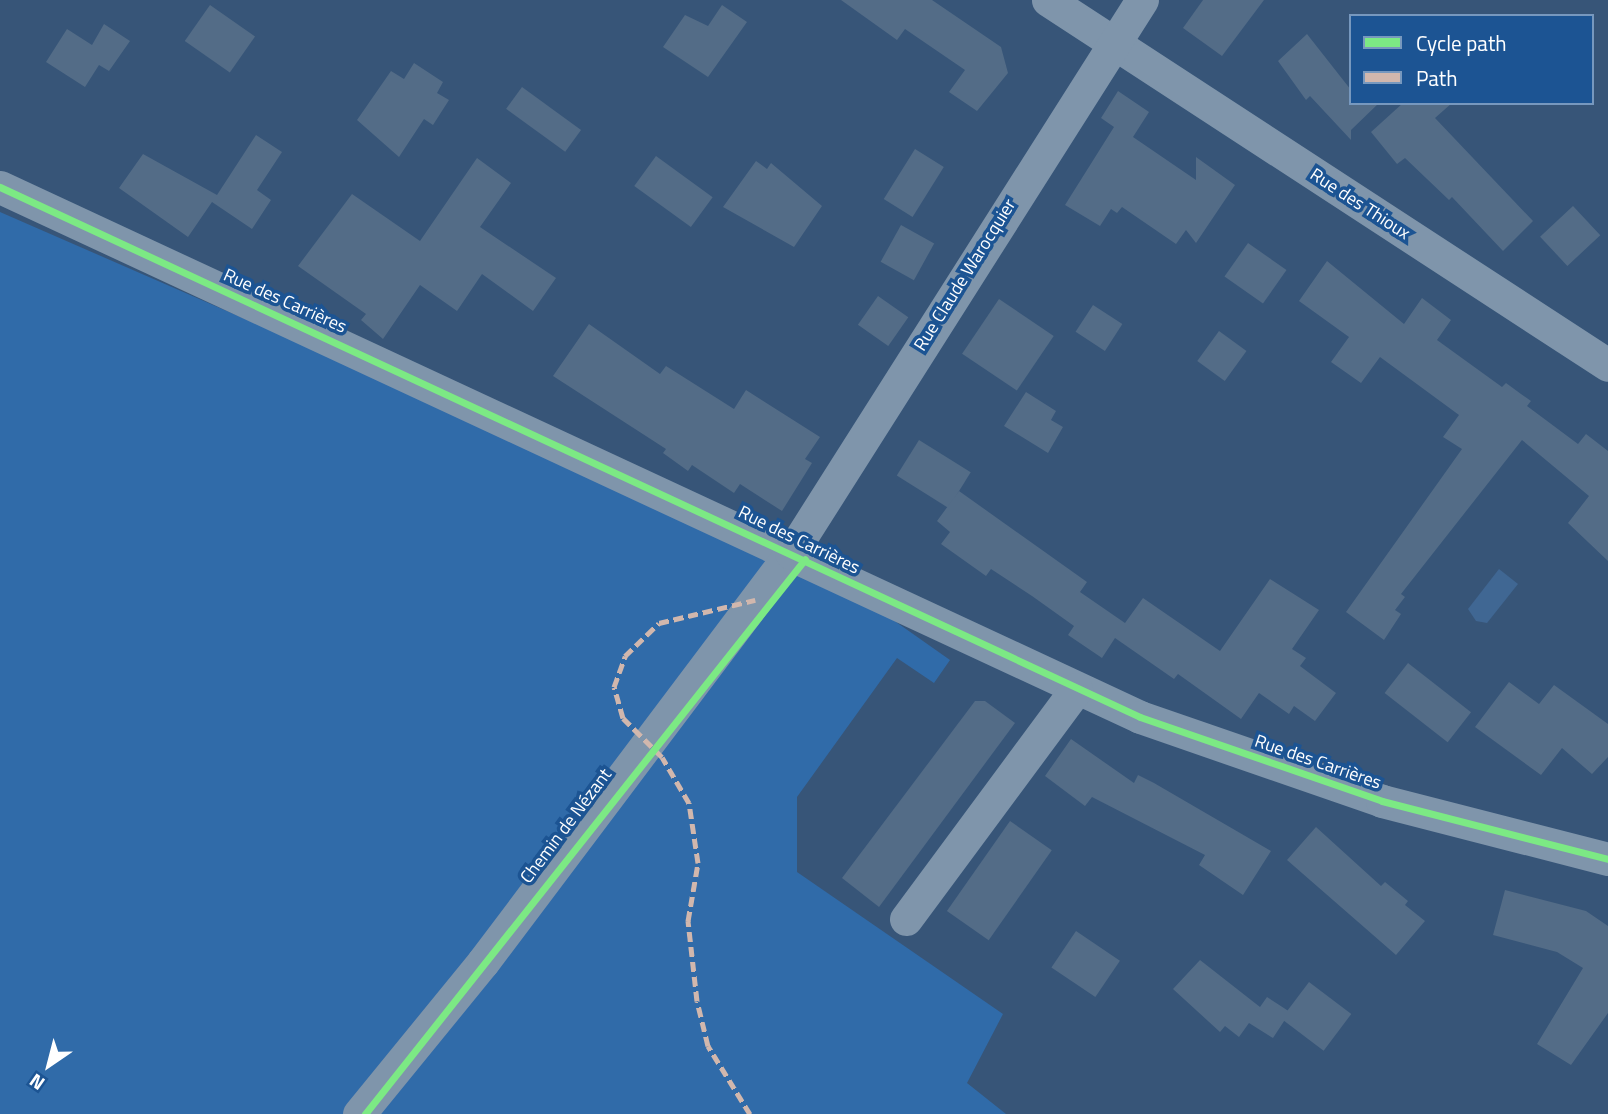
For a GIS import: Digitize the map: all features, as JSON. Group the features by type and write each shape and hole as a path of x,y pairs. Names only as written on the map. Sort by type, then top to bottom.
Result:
{"street":[{"name":"Rue des Thioux","path":"1048,0 1608,365"},
{"name":"Rue Claude Warocquier","path":"792,553 1112,42 1142,0"},
{"name":"Rue des Carrières","path":"0,187 1140,717 1382,801 1608,859"},
{"name":"Chemin de Nézant","path":"359,1114 483,962 792,553"},
{"path":"906,919 1076,689"}],"shaded area":[{"path":"0,212 825,572 950,660 934,683 897,658 797,797 797,872 1003,1014 967,1083 1006,1114 0,1114"},
{"path":"1499,569 1518,584 1487,623 1476,621 1468,609"}],"building":[{"path":"841,0 932,0 1001,47 1008,73 977,111 949,92 965,70 905,29 897,40"},
{"path":"1203,0 1264,0 1222,56 1183,28"},
{"path":"210,5 255,37 230,73 185,41"},
{"path":"722,5 747,22 708,77 663,47 685,15 708,26"},
{"path":"104,24 130,41 109,71 99,65 85,87 46,62 67,29 92,45"},
{"path":"1307,34 1349,87 1349,105 1377,105 1351,130 1351,140 1310,96 1306,100 1278,61"},
{"path":"414,63 443,82 437,93 449,100 433,125 424,119 399,157 357,120 391,71 404,79"},
{"path":"522,87 581,130 565,152 506,109"},
{"path":"1118,91 1149,112 1133,137 1196,180 1196,157 1235,185 1196,243 1186,230 1176,244 1122,207 1117,213 1111,209 1100,226 1065,205 1114,127 1101,118"},
{"path":"1401,105 1450,105 1435,118 1533,221 1503,251 1452,197 1449,200 1405,158 1397,164 1371,132"},
{"path":"256,135 282,152 257,190 271,200 252,229 212,202 188,237 119,188 143,154 217,195"},
{"path":"915,149 944,167 913,217 884,199"},
{"path":"656,156 713,197 691,227 634,186"},
{"path":"477,158 511,183 480,227 556,278 533,311 482,274 457,311 420,285 383,339 361,320 366,314 298,266 352,194 420,241"},
{"path":"756,161 767,169 771,163 822,206 794,247 723,207"},
{"path":"1573,206 1600,235 1567,266 1540,237"},
{"path":"901,225 934,243 914,280 881,262"},
{"path":"1248,243 1287,270 1263,304 1224,277"},
{"path":"1327,261 1404,324 1422,298 1451,320 1437,340 1502,387 1506,383 1531,401 1527,406 1578,444 1586,434 1608,451 1608,561 1568,523 1589,496 1522,440 1401,594 1405,597 1395,610 1401,614 1384,640 1346,612 1462,449 1443,437 1459,415 1380,357 1361,383 1331,362 1349,337 1299,301"},
{"path":"878,296 908,317 888,346 858,325"},
{"path":"999,299 1054,336 1017,391 962,354"},
{"path":"1093,305 1122,324 1105,351 1076,332"},
{"path":"589,324 660,374 666,366 734,409 746,390 820,437 805,459 812,463 782,511 740,484 734,493 692,465 688,471 663,453 666,449 553,376"},
{"path":"1219,331 1247,351 1225,381 1197,361"},
{"path":"1026,392 1056,411 1051,420 1063,427 1048,453 1004,426"},
{"path":"919,440 971,472 948,508 897,476"},
{"path":"959,491 1087,582 1080,592 1125,623 1143,598 1220,651 1270,579 1319,610 1292,649 1306,658 1300,666 1336,693 1315,721 1294,706 1289,714 1259,693 1241,719 1178,674 1174,679 1115,638 1102,658 1068,635 1074,626 1032,596 991,569 986,576 941,544 950,532 937,521"},
{"path":"1408,663 1471,712 1448,742 1385,693"},
{"path":"1509,682 1539,704 1554,685 1608,724 1608,757 1592,774 1562,748 1541,775 1475,727"},
{"path":"975,701 985,701 1015,723 879,907 842,878"},
{"path":"1071,739 1134,783 1138,775 1271,851 1243,895 1199,865 1205,855 1092,797 1085,806 1045,776"},
{"path":"1010,821 1052,850 989,940 947,911"},
{"path":"1316,827 1381,886 1385,882 1408,901 1405,905 1425,921 1396,955 1287,860"},
{"path":"1505,890 1586,911 1608,926 1608,1013 1571,1065 1537,1044 1583,968 1557,952 1493,935"},
{"path":"1076,931 1120,961 1095,997 1051,967"},
{"path":"1200,960 1260,1007 1267,997 1290,1012 1273,1038 1249,1023 1239,1037 1225,1026 1220,1032 1173,989"},
{"path":"1309,982 1351,1014 1324,1051 1281,1019"}],"marked path":[{"path":"750,1114 708,1046 697,1001 688,921 698,863 689,803 662,757 623,718 614,687 625,656 659,623 755,600"}],"cycle path":[{"path":"0,187 1140,717 1382,801 1608,859"},
{"path":"365,1114 805,559"}]}
